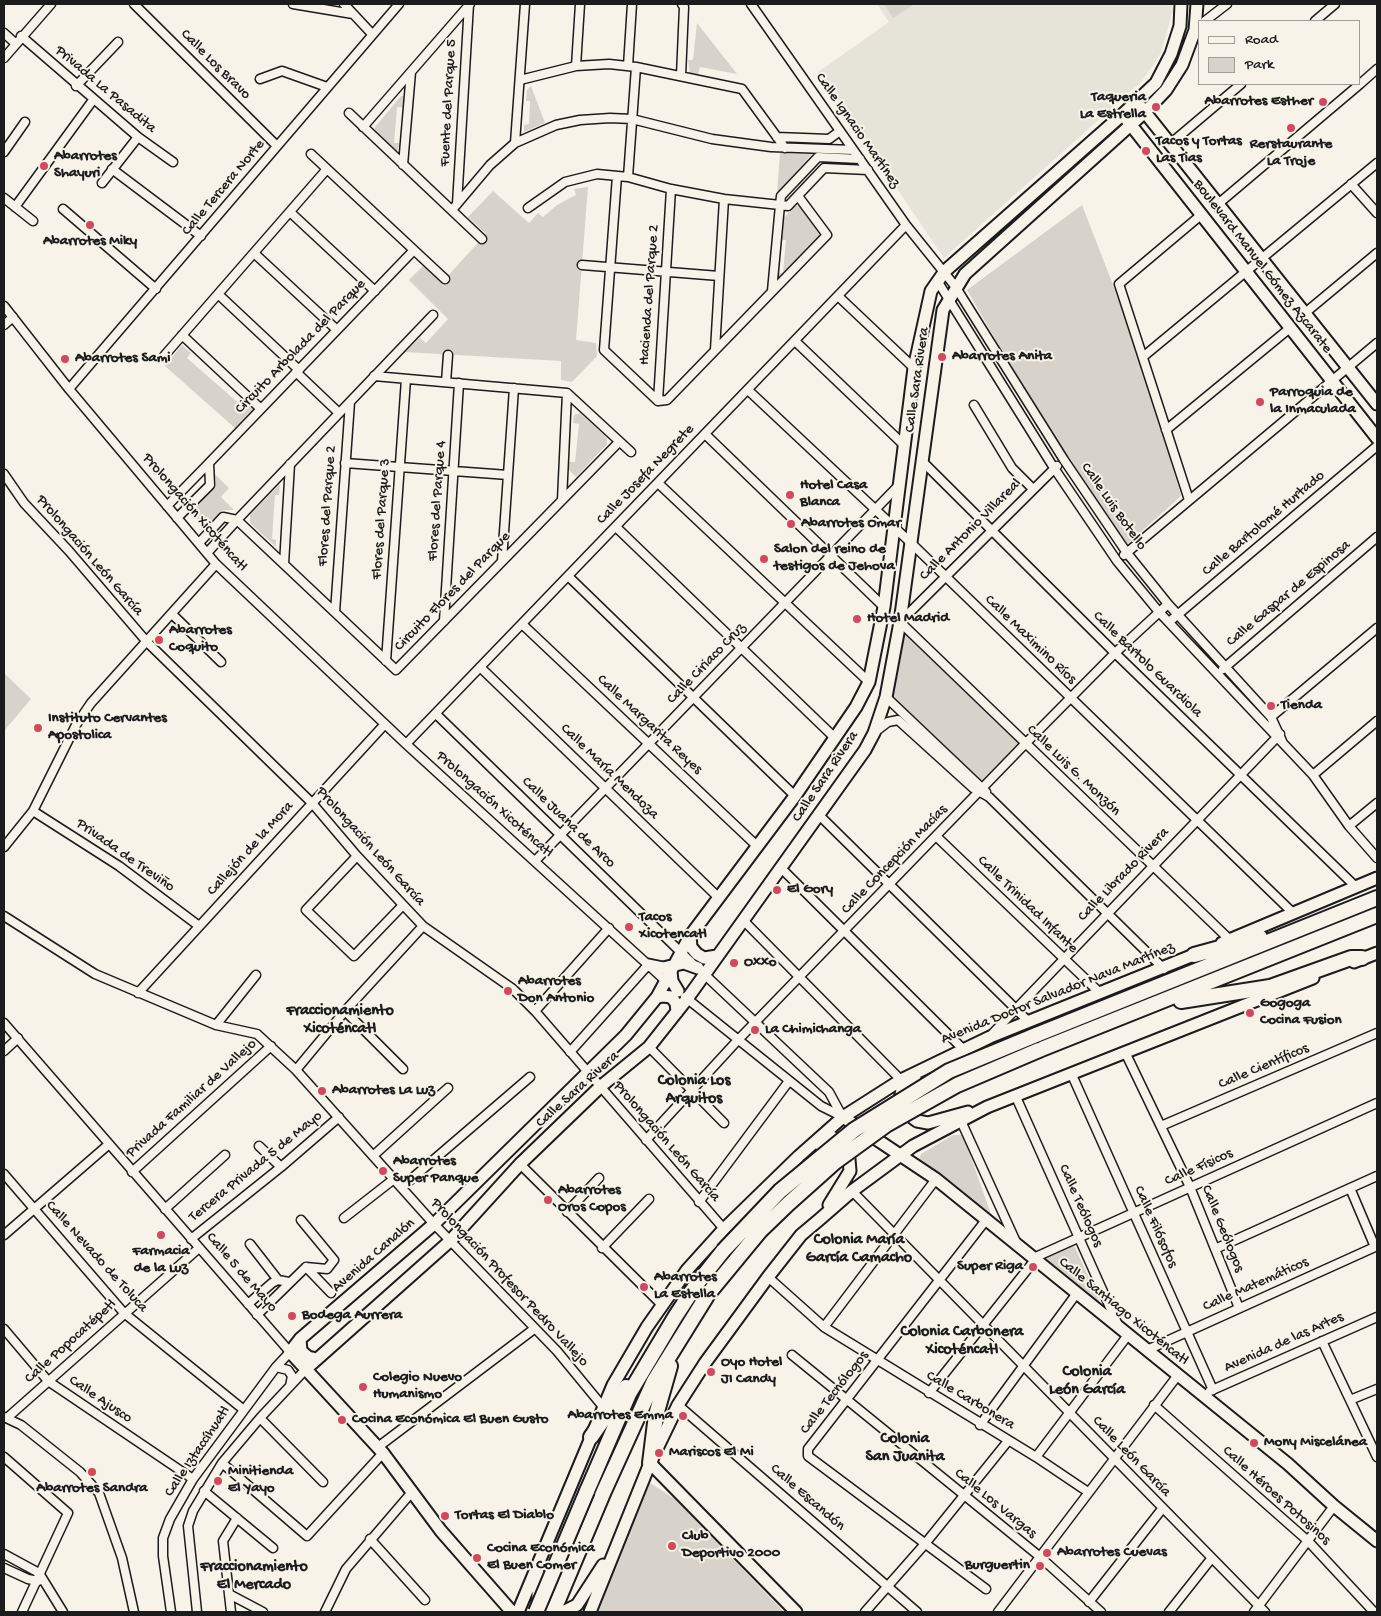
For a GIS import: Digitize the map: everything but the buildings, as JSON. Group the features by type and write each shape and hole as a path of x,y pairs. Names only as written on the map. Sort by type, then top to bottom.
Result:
{"highway":[{"name":"Avenida Doctor Salvador Nava Martínez","path":"536,1612 629,1394 674,1317 696,1285 723,1251 780,1190 854,1130 950,1071 1377,898"},
{"path":"553,1612 654,1381 708,1294 760,1231 835,1162 886,1125 957,1085 1039,1050 1156,1005 1377,915"},
{"path":"1194,955 1274,934 1296,931"},
{"path":"1156,1005 1270,987 1343,960 1362,958"},
{"path":"591,1437 674,1317"},
{"path":"650,1463 656,1414 666,1377 685,1331"}],"street":[{"path":"4,58 18,39 51,4"},
{"name":"Calle Los Bravo","path":"134,4 277,146"},
{"path":"293,4 353,14"},
{"path":"344,4 372,34"},
{"name":"Calle Tercera Norte","path":"69,389 399,4"},
{"path":"363,127 469,4"},
{"name":"Fuente del Parque 5","path":"457,204 469,4"},
{"path":"515,143 525,4"},
{"path":"576,66 580,4"},
{"path":"628,178 632,119 632,4"},
{"path":"681,76 684,7 682,4"},
{"name":"Calle Ignacio Martínez","path":"751,4 906,225 945,271"},
{"name":"Calle Sara Rivera","path":"434,1224 589,1074 626,1035 657,997 690,936 836,738 869,682 884,607 914,368 931,291 945,271 1137,102 1156,82 1171,54 1180,26 1181,4"},
{"name":"Calle Sara Rivera","path":"450,1240 520,1164 600,1087 649,1047 687,999 701,971 717,956 819,815 874,733 886,697 900,622 943,310 955,286 965,274 1145,112 1166,90 1182,65 1197,28 1197,4"},
{"path":"1207,20 1227,4"},
{"path":"1316,20 1335,4"},
{"name":"Privada La Pasadita","path":"4,33 18,39 138,137 173,162"},
{"path":"76,86 118,42"},
{"path":"520,80 576,66 609,64 681,76 742,89 785,148"},
{"path":"1361,83 1377,69"},
{"path":"260,79 282,71 327,87"},
{"path":"403,164 411,72"},
{"path":"1170,144 1240,85"},
{"path":"1218,204 1359,85"},
{"path":"15,207 93,100"},
{"name":"Boulevard Manuel Gómez Azcarate","path":"1137,102 1377,404"},
{"path":"348,113 482,239"},
{"name":"Boulevard Manuel Gómez Azcarate","path":"1122,115 1377,438"},
{"path":"452,210 490,165 515,143 567,122 597,118 632,119 712,139 785,148 853,150"},
{"path":"4,152 25,122"},
{"path":"778,136 829,139 840,131"},
{"path":"102,183 138,137"},
{"path":"311,154 445,279"},
{"path":"772,291 781,196 818,157 860,159"},
{"path":"1144,356 1377,163"},
{"path":"528,208 565,182 597,174 628,178 671,189 724,199 788,206 824,168 868,170"},
{"path":"112,169 201,236"},
{"path":"164,356 327,169"},
{"path":"617,176 604,350 658,401 667,400 827,234 798,196"},
{"path":"1351,184 1377,212"},
{"name":"Hacienda del Parque 2","path":"658,401 671,189"},
{"path":"4,198 33,221"},
{"path":"715,350 724,199"},
{"path":"63,209 156,289"},
{"path":"290,212 374,291"},
{"path":"1189,500 1120,284 1201,215"},
{"name":"Calle Josefa Negrete","path":"406,744 906,225"},
{"name":"Circuito Arbolada del Parque","path":"167,506 414,250"},
{"path":"254,253 337,330"},
{"path":"1305,313 1377,253"},
{"path":"582,265 719,276"},
{"name":"Calle Luis Botello","path":"945,271 1064,460 1127,553 1168,604 1271,717 1280,737"},
{"name":"Calle Luis Botello","path":"938,282 1054,468 1117,561 1159,612 1280,737 1313,775 1349,826 1377,858"},
{"path":"218,294 339,413"},
{"path":"838,296 914,368"},
{"name":"Prolongación Xicoténcatl","path":"4,306 69,389 216,564 406,744 648,965 670,972"},
{"path":"207,553 236,520 433,315"},
{"path":"4,325 13,317"},
{"path":"1166,430 1290,328"},
{"path":"182,335 261,409"},
{"path":"795,341 904,446"},
{"path":"1117,561 1377,343"},
{"path":"446,382 448,355"},
{"path":"374,376 567,393 630,452"},
{"name":"Flores del Parque 3","path":"386,660 406,379"},
{"name":"Flores del Parque 4","path":"444,621 459,384"},
{"path":"502,561 514,388"},
{"name":"Calle Maximino Ríos","path":"748,390 945,575 1070,699 1292,912"},
{"path":"562,500 567,393"},
{"name":"Flores del Parque 2","path":"335,612 350,402"},
{"path":"974,405 1012,468 1032,488"},
{"path":"705,434 884,607"},
{"name":"Circuito Flores del Parque","path":"236,520 396,670 619,442"},
{"name":"Calle Bartolomé Hurtado","path":"1169,622 1377,446"},
{"name":"Calle Antonio Villareal","path":"900,622 1032,488 1064,460"},
{"name":"Calle Bartolo Guardiola","path":"922,461 1115,653 1355,886"},
{"path":"178,518 210,485 209,463"},
{"path":"345,463 508,475"},
{"path":"284,564 290,464"},
{"name":"Prolongación León García","path":"4,474 24,504 69,551 147,642 312,803 357,856 423,926 513,989 535,1011 724,1229"},
{"path":"658,483 869,682"},
{"name":"Calle Ciriaco Cruz","path":"535,861 898,485"},
{"path":"199,544 223,517 236,520"},
{"path":"616,527 836,738"},
{"name":"Calle Gaspar de Espinosa","path":"1218,674 1377,537"},
{"path":"4,847 33,812 76,725 86,710 216,564"},
{"path":"568,576 794,796"},
{"name":"Calle Concepción Macías","path":"646,1140 737,1041 937,837 1025,744 1115,653 1168,604"},
{"path":"172,614 220,662"},
{"name":"Calle Luis G. Monzón","path":"900,622 1229,939"},
{"name":"Calle Margarita Reyes","path":"522,624 757,846"},
{"path":"1271,717 1377,628"},
{"name":"Calle María Mendoza","path":"480,667 718,897"},
{"path":"886,697 1164,969"},
{"name":"Calle Juana de Arco","path":"436,714 682,952"},
{"path":"874,733 888,722 898,720 972,788 982,790"},
{"path":"1313,775 1377,721"},
{"name":"Callejón de la Mora","path":"138,993 385,724"},
{"name":"Calle Librado Rivera","path":"990,1037 1240,774 1280,737"},
{"path":"1349,826 1377,803"},
{"name":"Privada de Treviño","path":"33,812 118,866 199,926"},
{"path":"819,815 1028,1021"},
{"name":"Calle Trinidad Infante","path":"937,837 1100,993"},
{"path":"357,856 306,910 354,956 403,905"},
{"path":"781,868 963,1049"},
{"name":"Avenida Doctor Salvador Nava Martínez","path":"518,1612 613,1385 661,1304 687,1270 724,1229 799,1156 843,1117 901,1080 963,1049 1028,1021 1164,969 1292,912 1377,878"},
{"name":"Prolongación Profesor Pedro Vallejo","path":"4,916 95,974 216,1025 257,1034 296,1070 434,1224 557,1351 604,1408"},
{"path":"743,920 901,1080"},
{"path":"296,1070 345,1011 423,926"},
{"path":"535,1011 609,928"},
{"path":"690,936 691,947 697,954 704,958 717,956"},
{"path":"682,952 755,1024 829,1092 843,1117"},
{"path":"925,1068 902,1090 900,1099 905,1112 917,1122 928,1123 1016,1097 1377,953"},
{"path":"670,972 684,963 701,971"},
{"path":"570,1052 648,965 670,972"},
{"path":"670,972 673,984 678,991 737,1041 821,1106 843,1117"},
{"path":"216,1025 256,975"},
{"path":"657,997 671,998 676,1003 677,1012"},
{"path":"345,1011 403,1069"},
{"name":"Calle 5 de Mayo","path":"4,1023 257,1315 380,1450 441,1531 512,1612"},
{"name":"Calle Científicos","path":"1161,1126 1377,1033"},
{"path":"4,1050 18,1038"},
{"name":"Privada Familiar de Vallejo","path":"132,1172 271,1046"},
{"path":"649,1047 724,1123"},
{"name":"Calle Geólogos","path":"1126,1054 1190,1187 1239,1308"},
{"name":"Calle Filósofos","path":"1072,1074 1187,1332 1208,1392"},
{"path":"402,1187 530,1077"},
{"path":"699,1202 789,1081"},
{"path":"374,1155 448,1088"},
{"name":"Calle Teólogos","path":"1016,1097 1118,1326"},
{"name":"Calle Físicos","path":"1034,1259 1078,1236 1377,1103"},
{"path":"590,1612 650,1463 678,1405 705,1363 801,1235 852,1191 901,1154 987,1107"},
{"name":"Tercera Privada 5 de Mayo","path":"191,1239 281,1167 339,1117"},
{"name":"Calle Santiago Xicoténcatl","path":"843,1117 901,1154 936,1180 1178,1376 1208,1392 1334,1506 1377,1541"},
{"path":"961,1122 1017,1244"},
{"path":"799,1156 828,1137 832,1137 844,1146 849,1159 850,1171 820,1219"},
{"path":"4,1235 108,1145"},
{"path":"259,1146 281,1167"},
{"path":"165,1209 225,1155"},
{"path":"520,1164 602,1248 661,1304"},
{"name":"Calle Nevado de Toluca","path":"4,1174 124,1313 244,1410"},
{"path":"1215,1249 1377,1176"},
{"path":"567,1212 599,1178"},
{"path":"344,1218 394,1179"},
{"path":"824,1327 936,1180"},
{"path":"1350,1188 1376,1247"},
{"name":"Calle León García","path":"852,1191 1211,1559 1256,1609 1265,1612"},
{"path":"602,1248 649,1199"},
{"path":"301,1220 334,1260 327,1269 321,1270 306,1267"},
{"name":"Calle Tecnólogos","path":"986,1220 808,1449 808,1456 924,1545 986,1589"},
{"name":"Avenida Canalón","path":"290,1352 300,1340 434,1224"},
{"path":"306,1369 450,1240"},
{"path":"250,1244 278,1280"},
{"name":"Calle Matemáticos","path":"1147,1350 1376,1247"},
{"name":"Calle Popocatépetl","path":"5,1417 199,1248"},
{"path":"929,1393 1034,1259"},
{"path":"257,1315 306,1267"},
{"path":"306,1267 331,1293"},
{"name":"Calle Carbonera","path":"768,1277 824,1327 1036,1457 1088,1492"},
{"path":"248,1304 272,1283 278,1280 289,1282"},
{"path":"980,1424 1077,1293"},
{"name":"Avenida de las Artes","path":"1208,1392 1377,1317"},
{"path":"222,1463 307,1536 380,1450 534,1328"},
{"name":"Calle Ajusco","path":"4,1329 48,1381 193,1479"},
{"path":"1036,1457 1128,1335"},
{"path":"300,1340 301,1350 308,1357 317,1359"},
{"path":"1322,1341 1377,1455"},
{"name":"Calle Iztaccíhuatl","path":"171,1612 163,1556 163,1538 170,1519 193,1479 276,1366 290,1352"},
{"name":"Calle Los Vargas","path":"792,1355 846,1401 1039,1556 1101,1612"},
{"path":"276,1366 288,1370 292,1376 290,1386"},
{"name":"Calle Iztaccíhuatl","path":"196,1612 188,1526 193,1511 222,1463 260,1418 306,1369"},
{"path":"1010,1612 1000,1609 1178,1376"},
{"path":"1350,1400 1377,1388"},
{"name":"Calle Escandón","path":"678,1405 917,1612"},
{"name":"Calle Héroes Potosinos","path":"1154,1405 1308,1541 1374,1612"},
{"path":"5,1417 21,1425 72,1466 99,1492 122,1558 134,1612"},
{"path":"260,1418 324,1482"},
{"path":"865,1612 890,1587 1008,1440"},
{"path":"4,1459 68,1513 39,1573 39,1581 22,1612"},
{"path":"650,1463 796,1612"},
{"path":"204,1491 273,1548"},
{"path":"325,1612 346,1569 412,1492"},
{"path":"1256,1609 1334,1506"},
{"path":"1089,1602 1162,1509"},
{"path":"231,1612 223,1541 237,1518"},
{"path":"370,1539 425,1600"},
{"path":"563,1612 577,1605 617,1542"},
{"path":"4,1554 39,1573"},
{"path":"1169,1612 1211,1559"},
{"path":"539,1563 538,1601 549,1612"},
{"path":"4,1568 39,1581 63,1612"},
{"path":"229,1594 263,1612"}],"shaded area":[{"path":"877,4 1172,4 1173,10 1161,53 1142,81 944,258 818,72 889,22"}],"green space":[{"path":"884,4 915,4 893,18"},
{"path":"697,23 737,74 700,67 698,75 690,73 688,60 693,60"},
{"path":"531,86 545,123 524,132 524,125 529,124 530,101 526,101 527,90"},
{"path":"401,96 404,96 403,107 397,107 394,143 400,143 397,152 375,130 375,127"},
{"path":"780,153 812,154 777,194"},
{"path":"588,187 576,340 596,343 597,356 572,382 561,380 561,361 405,352 420,338 426,343 448,319 409,280 425,264 445,279 486,234 468,217 493,191 529,223 538,213 543,217 557,205 576,195 574,189"},
{"path":"1082,205 1136,344 1181,496 1123,548 1064,459 967,290"},
{"path":"795,206 800,206 821,235 821,239 782,277 779,277 777,273 783,273 786,240 780,240 782,220"},
{"path":"182,345 191,353 187,358 244,408 248,403 255,410 236,429 165,366"},
{"path":"580,413 607,438 607,444 576,477 569,470 569,462 575,462 579,424 573,423 574,415"},
{"path":"215,474 229,488 221,497 234,510 223,510 205,531 192,511 216,486"},
{"path":"280,484 279,495 275,495 272,539 276,540 276,547 250,523 250,515"},
{"path":"901,626 1025,744 983,788 888,697"},
{"path":"4,673 31,699 4,731"},
{"path":"953,1135 963,1135 992,1217 919,1160 921,1154"},
{"path":"1073,1243 1103,1309 1041,1259"},
{"name":"Club Deportivo 2000","path":"650,1483 675,1499 784,1612 596,1612"}],"place":[{"name":"Abarrotes Esther","path":"1323,102"},
{"name":"Taqueria La Estrella","path":"1156,107"},
{"name":"Rerstaurante La Troje","path":"1291,128"},
{"name":"Tacos y Tortas Las Tias","path":"1146,151"},
{"name":"Abarrotes Shayuri","path":"44,166"},
{"name":"Abarrotes Miky","path":"90,225"},
{"name":"Abarrotes Anita","path":"942,357"},
{"name":"Abarrotes Sami","path":"65,359"},
{"name":"Parroquia de la Inmaculada","path":"1260,402"},
{"name":"Hotel Casa Blanca","path":"790,495"},
{"name":"Abarrotes Omar","path":"791,524"},
{"name":"Salon del reino de testigos de Jehova","path":"764,559"},
{"name":"Hotel Madrid","path":"857,619"},
{"name":"Abarrotes Coquito","path":"159,640"},
{"name":"Tienda","path":"1271,706"},
{"name":"Instituto Cervantes Apostolica","path":"38,728"},
{"name":"El Gory","path":"777,890"},
{"name":"Tacos Xicotencatl","path":"629,927"},
{"name":"Oxxo","path":"734,963"},
{"name":"Abarrotes Don Antonio","path":"508,991"},
{"name":"Gogoga Cocina Fusion","path":"1250,1013"},
{"name":"La Chimichanga","path":"755,1030"},
{"name":"Abarrotes La Luz","path":"322,1091"},
{"name":"Abarrotes Super Panque","path":"383,1171"},
{"name":"Abarrotes Oros Copos","path":"548,1200"},
{"name":"Farmacia de la Luz","path":"161,1235"},
{"name":"Super Riga","path":"1033,1267"},
{"name":"Abarrotes La Estella","path":"644,1287"},
{"name":"Bodega Aurrera","path":"292,1316"},
{"name":"Oyo Hotel JI Candy","path":"711,1372"},
{"name":"Colegio Nuevo Humanismo","path":"363,1387"},
{"name":"Abarrotes Emma","path":"683,1416"},
{"name":"Cocina Económica El Buen Gusto","path":"342,1420"},
{"name":"Mony Miscelánea","path":"1254,1443"},
{"name":"Mariscos El Mi","path":"659,1453"},
{"name":"Abarrotes Sandra","path":"92,1472"},
{"name":"Minitienda El Yayo","path":"218,1481"},
{"name":"Tortas El Diablo","path":"445,1516"},
{"name":"Club Deportivo 2000","path":"672,1546"},
{"name":"Abarrotes Cuevas","path":"1047,1553"},
{"name":"Cocina Económica El Buen Comer","path":"477,1558"},
{"name":"Burguertin","path":"1040,1566"}],"district":[{"name":"Fraccionamiento Xicoténcatl","path":"340,1021"},
{"name":"Colonia Los Arquitos","path":"694,1091"},
{"name":"Colonia María García Camacho","path":"859,1250"},
{"name":"Colonia Carbonera Xicoténcatl","path":"962,1342"},
{"name":"Colonia León García","path":"1087,1382"},
{"name":"Colonia San Juanita","path":"905,1449"},
{"name":"Fraccionamiento El Mercado","path":"254,1577"}]}
